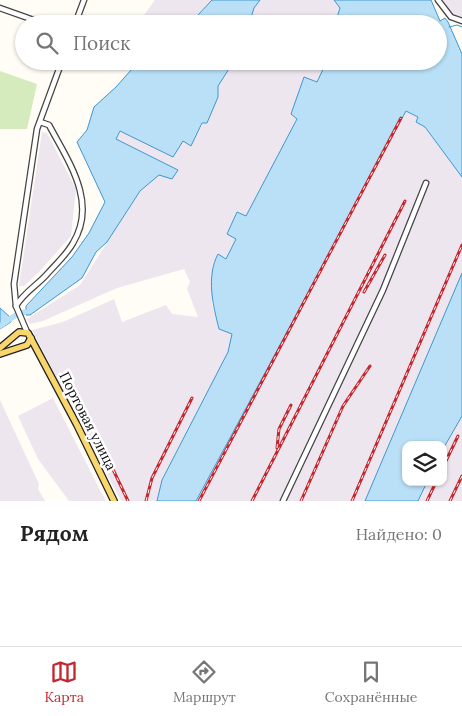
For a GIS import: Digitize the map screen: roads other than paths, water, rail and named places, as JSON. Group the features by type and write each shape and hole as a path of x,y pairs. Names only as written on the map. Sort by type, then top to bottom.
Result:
{"main road":[{"path":"0,348 18,333 27,332 31,338 29,344 0,354"},
{"path":"18,333 17,342 38,353"},
{"name":"Портовая улица","path":"31,338 77,425 114,501"}],"street":[{"path":"78,15 84,0"},
{"path":"438,0 449,15 462,21"},
{"path":"0,8 19,15"},
{"path":"27,332 16,306 14,284 40,122 59,70"},
{"path":"16,306 21,297 44,278 70,249 81,225 80,182 49,125 40,122"},
{"path":"283,501 383,290 426,183"},
{"path":"18,333 20,317"}],"water":[{"path":"212,0 260,0 252,15 198,15"},
{"path":"334,0 431,0 437,15 338,15 340,8"},
{"path":"447,21 462,54 462,177 425,127 416,122 418,117 406,111 196,501 157,501 162,480 228,352 232,334 219,329 213,301 211,282 214,263 218,254 226,259 236,239 227,234 237,212 246,216 297,119 291,114 304,77 317,82 323,70 447,70"},
{"path":"131,70 228,70 218,86 218,97 207,123 202,123 191,146 183,141 173,157 120,131 116,139 178,170 172,179 159,175 140,191 107,242 96,252 82,278 30,315 26,315 26,306 72,257 89,233 105,202 77,142 87,130 94,107"},
{"path":"462,273 462,416 447,442 402,441 402,486 425,486 418,501 365,501"},
{"path":"0,308 11,318 11,322 0,329"}],"waterway":[{"path":"449,27 457,25 462,27"},
{"path":"21,313 25,312"},
{"path":"0,326 16,315"}],"railway":[{"path":"199,501 401,118"},
{"path":"252,501 405,201"},
{"path":"352,501 462,245"},
{"path":"364,292 385,255"},
{"path":"301,501 343,406 370,366"},
{"path":"146,501 152,478 192,398"},
{"path":"277,448 279,429 291,405"},
{"path":"447,459 458,436"},
{"path":"110,463 128,501"},
{"path":"450,501 462,476"},
{"path":"427,501 434,486"}]}
